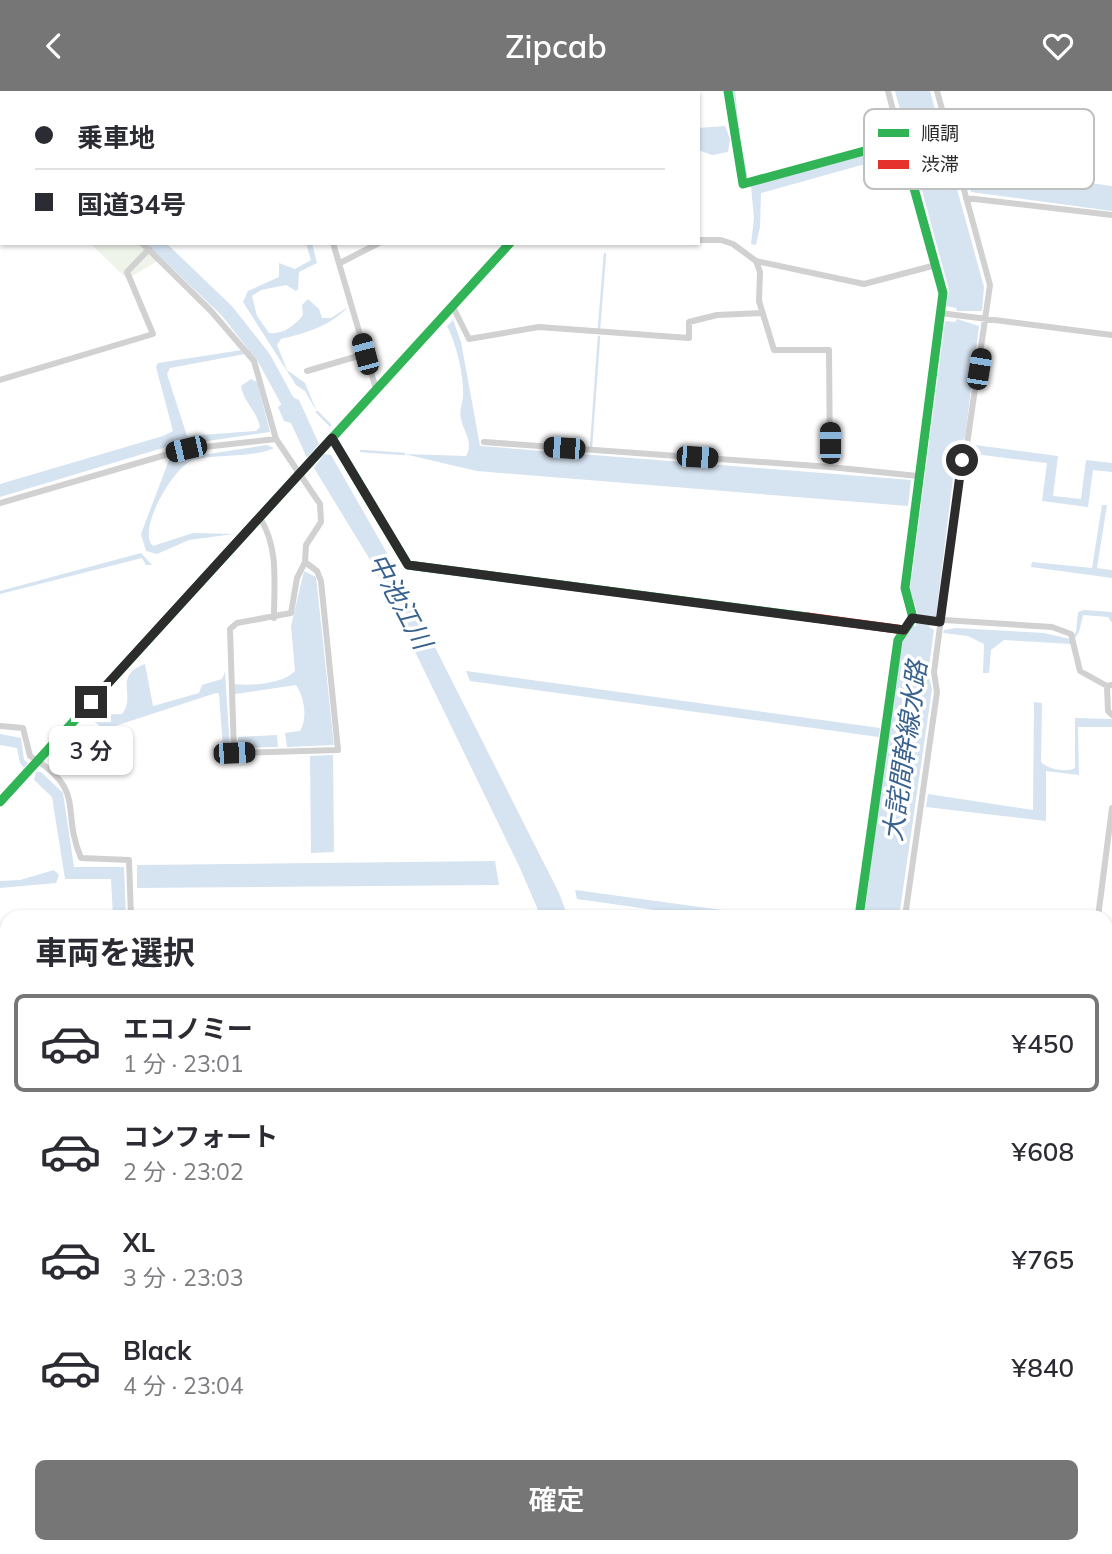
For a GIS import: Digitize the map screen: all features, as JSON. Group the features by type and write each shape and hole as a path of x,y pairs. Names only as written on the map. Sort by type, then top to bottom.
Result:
{"main road":[{"path":"728,91 738,172 743,184 864,151"},
{"path":"860,910 898,640 912,618 905,588 943,293 915,189"},
{"path":"0,802 508,245"},
{"path":"330,441 408,565 904,630"}],"street":[{"path":"888,91 893,109"},
{"path":"937,91 942,109"},
{"path":"906,910 937,692 934,672 936,622 962,460 967,444 990,285 964,189"},
{"path":"966,198 1112,215"},
{"path":"700,240 721,240 733,244 756,261 864,284 936,265"},
{"path":"144,245 211,311 254,361 276,439 302,471 320,504 318,527 306,545 305,562 297,577 294,607 285,616 237,623 230,629 234,753 338,750 321,581 317,572 305,562"},
{"path":"334,245 377,390"},
{"path":"340,263 375,245"},
{"path":"0,380 153,334 127,272 149,249"},
{"path":"756,261 760,272 762,313 774,350 829,350 830,467"},
{"path":"453,307 469,339 539,327 689,338 690,322 725,314 762,313"},
{"path":"940,313 1112,335"},
{"path":"307,371 365,354"},
{"path":"0,503 168,453 276,439"},
{"path":"484,442 918,476"},
{"path":"260,518 271,536 274,552 274,618"},
{"path":"912,618 936,622 1052,627 1071,634 1076,645 1080,671 1110,685 1108,711 1112,715"},
{"path":"0,726 23,728 30,757 65,786 81,858 129,860 131,910"},
{"path":"1099,910 1111,834 1112,809"}],"shaded area":[{"path":"92,245 146,245 161,259 127,279"}],"water":[{"path":"895,91 930,91 935,109 900,109"},
{"path":"725,126 730,139 728,152 712,155 700,151 700,128"},
{"path":"864,155 864,164 761,193 760,227 756,245 751,244 754,218 751,186"},
{"path":"1094,184 1112,186 1112,211 971,192 970,189 1094,189"},
{"path":"922,189 957,189 984,287 982,311 957,311 956,308 946,306 949,290"},
{"path":"307,245 312,245 317,263 299,272 296,291 286,285 261,290 252,296 257,316 269,333 284,331 296,322 303,315 302,305 308,299 319,309 322,318 331,318 348,307 325,324 281,339 277,345 287,370 305,383 317,412 305,391 296,385 243,302 248,291 279,277 279,263 295,269 311,260"},
{"name":"大詫間幹線水路","path":"957,319 979,326 965,437 956,454 936,616 932,616 929,627 934,630 928,674 932,689 900,910 865,910 900,644 911,625 916,626 918,615 910,589 945,321 955,322"},
{"path":"453,320 461,342 480,446 911,480 908,506 477,471 404,454 466,456 468,451 469,442 460,416 463,397 461,370 447,326"},
{"path":"242,350 245,354 170,368 167,374 187,436 256,431 260,427 258,421 241,386 251,379 257,382 270,432 166,447 0,497 0,484 173,431 156,367 158,363"},
{"path":"292,397 299,400 319,444 307,458 291,423 284,421 278,407"},
{"path":"267,445 274,448 254,454 203,458 185,465 168,486 149,527 149,538 153,546 193,533 234,534 189,540 157,554 146,551 141,534 169,460"},
{"path":"975,445 1058,456 1053,496 1081,499 1086,460 1112,463 1112,472 1093,470 1088,507 1042,501 1047,463 974,454"},
{"path":"324,454 331,455 391,560 565,910 538,910 372,563 314,468"},
{"path":"1102,505 1107,505 1097,568 1112,570 1112,578 1031,567 1032,562 1092,568"},
{"path":"141,553 152,565 146,565 142,558 0,594 0,591"},
{"path":"304,571 316,577 334,745 287,747 285,733 300,731 304,720 303,701 296,685 235,694 234,684 275,681 295,671 291,626"},
{"path":"1078,612 1112,612 1112,623 1108,617 1083,615 1079,632 1071,644 1004,640 991,650 989,673 983,673 984,644 968,636 943,633 944,630 956,628 1044,633 1070,639 1076,632"},
{"path":"145,664 153,706 199,693 202,685 222,679 225,672 230,749 223,748 219,694 216,693 112,727 101,727 92,720 92,715 122,714 126,707 127,680 135,669"},
{"path":"466,671 880,728 879,737 470,681"},
{"path":"1034,702 1042,703 1041,762 1057,769 1075,768 1075,718 1112,719 1112,727 1078,727 1079,775 1046,771 1046,821 926,807 928,794 1033,810"},
{"path":"0,734 21,738 24,760 28,763 24,768 20,763 17,748 0,745"},
{"path":"277,735 278,747 238,748 238,737"},
{"path":"333,755 334,852 311,853 310,756"},
{"path":"36,772 41,772 63,793 74,867 124,867 126,910 113,910 111,879 65,879 52,797 34,780"},
{"path":"495,861 499,885 137,888 137,865"},
{"path":"54,870 59,875 56,883 0,888 0,881 20,880"},
{"path":"575,890 722,910 655,910 577,899"}],"waterway":[{"path":"734,91 738,133"},
{"path":"739,140 746,175"},
{"name":"中池江川","path":"158,245 227,311 264,358 295,415"},
{"path":"599,328 605,254"},
{"path":"591,447 599,337"},
{"path":"317,412 330,425"},
{"path":"361,451 404,454"}],"traffic: fast":[{"path":"728,91 743,184 864,151"},
{"path":"860,910 898,640 913,618 905,588 943,293 914,189"},
{"path":"0,802 508,245"},
{"path":"332,438 408,565 808,617"}],"traffic: jam":[{"path":"808,617 904,630"}],"route":[{"path":"91,702 332,438 369,494 408,565 904,630 912,618 940,622 962,460"}]}
